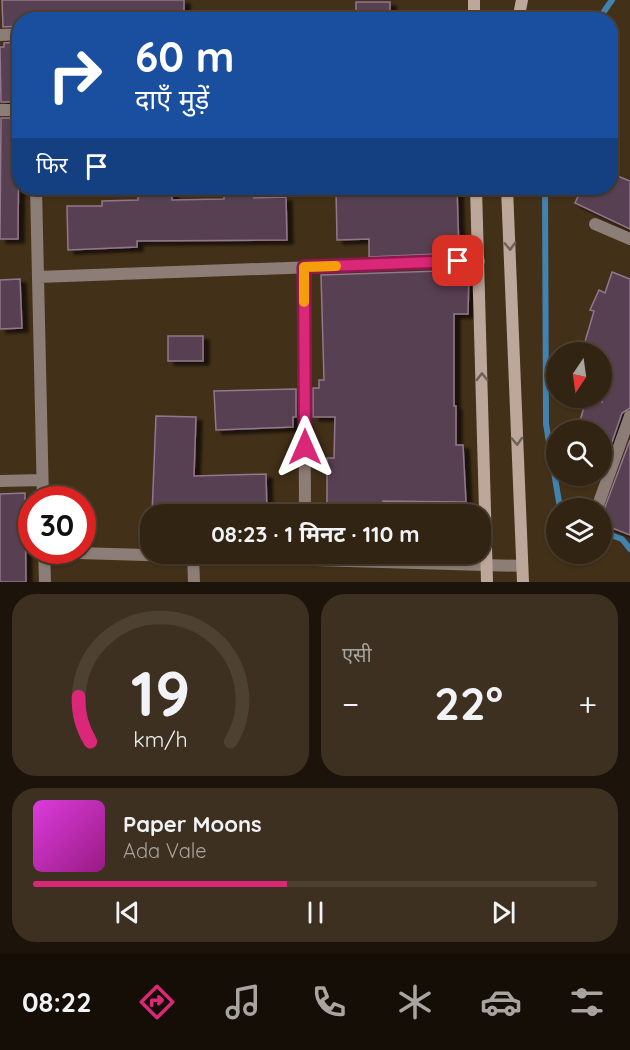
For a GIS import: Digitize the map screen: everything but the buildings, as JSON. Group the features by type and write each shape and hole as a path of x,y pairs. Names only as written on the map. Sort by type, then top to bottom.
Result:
{"main road":[{"path":"476,195 487,582"},
{"path":"507,195 523,582"}],"street":[{"path":"36,195 42,486"},
{"path":"595,224 630,238"},
{"path":"38,277 479,261"},
{"path":"304,267 305,504"},
{"path":"601,498 630,416"},
{"path":"0,481 42,480"},
{"path":"96,553 140,554"},
{"path":"44,564 45,582"},
{"path":"193,564 194,582"},
{"path":"466,564 522,566"}],"waterway":[{"path":"604,12 612,0"},
{"path":"545,195 546,424 558,498"},
{"path":"612,536 622,539 630,549"}],"slow traffic":[{"path":"304,302 304,267 336,266"}],"route":[{"path":"305,447 304,267 458,261"}]}
